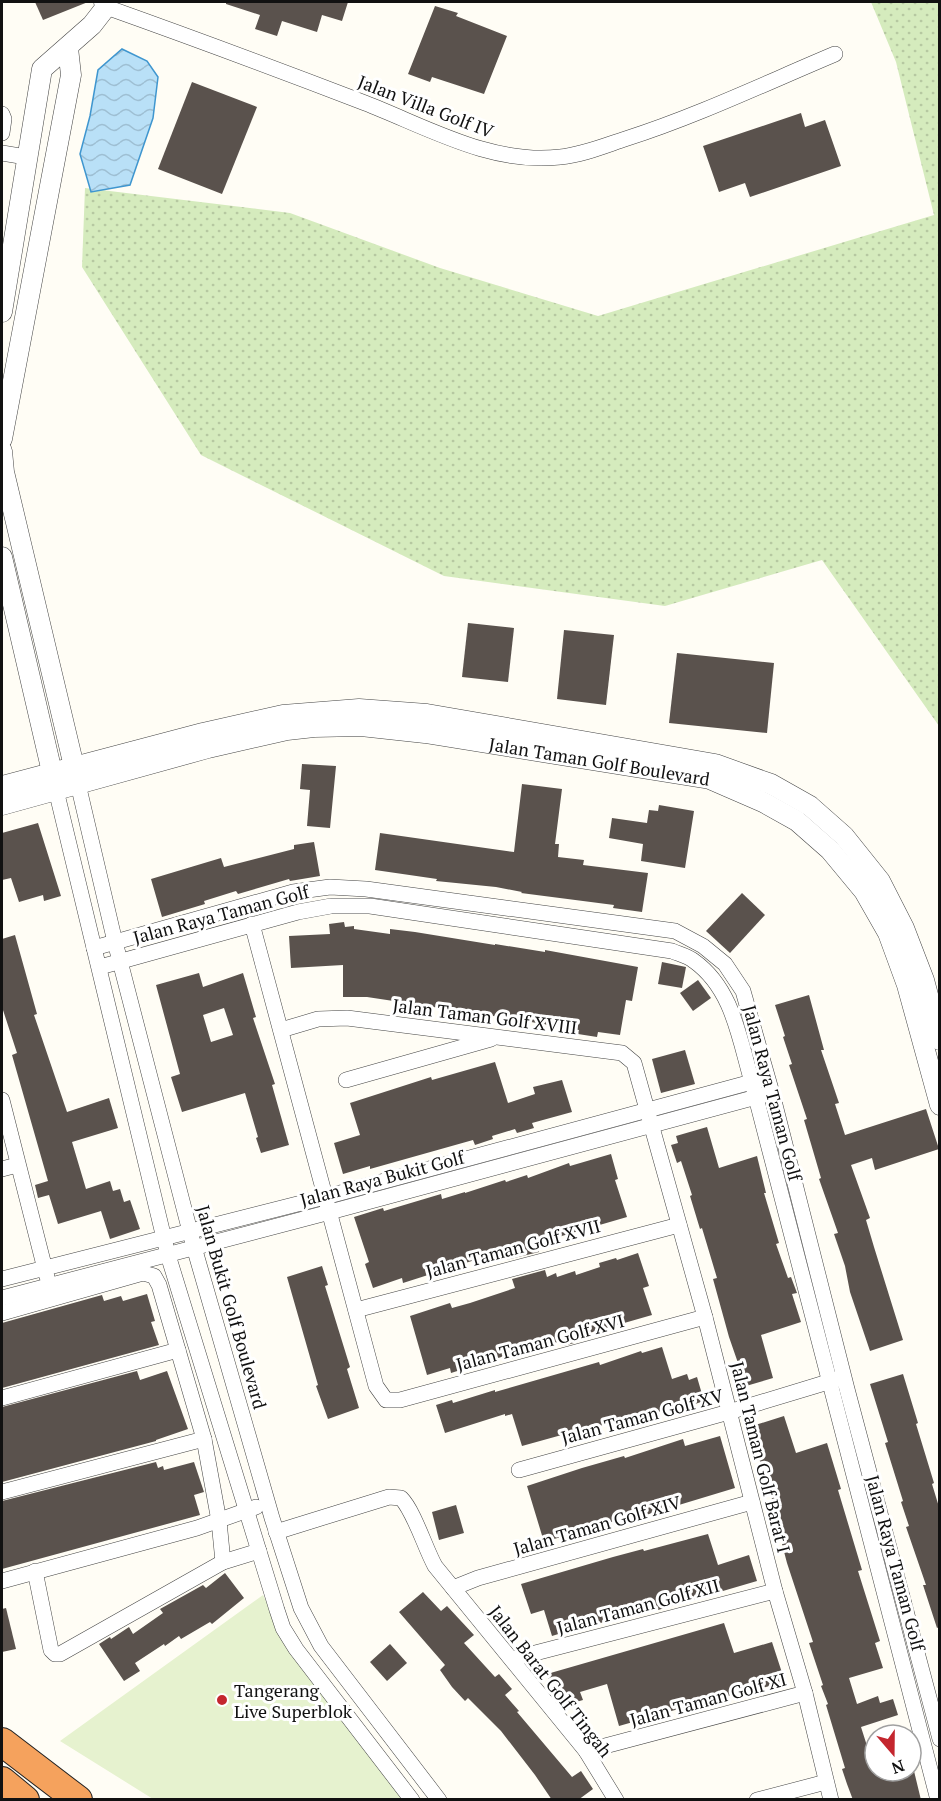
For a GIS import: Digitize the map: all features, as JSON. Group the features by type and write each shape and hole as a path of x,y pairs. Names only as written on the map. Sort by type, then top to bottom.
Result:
{"highway":[{"path":"2,1742 78,1800"},
{"path":"2,1781 26,1800"}],"street":[{"path":"2,312 42,69 92,25 105,4"},
{"name":"Jalan Villa Golf IV","path":"105,4 476,148 499,155 532,158 560,157 588,151 655,130 836,54"},
{"path":"2,439 71,75 68,48"},
{"path":"2,114 4,119 2,133"},
{"path":"2,153 26,157"},
{"path":"7,282 31,286"},
{"path":"2,451 4,472 76,776"},
{"path":"2,557 168,1255 277,1610 289,1638 412,1800"},
{"name":"Jalan Taman Golf Boulevard","path":"54,782 287,730 338,726 361,726 425,733 710,779 764,802 797,821 830,850 864,891 888,933 926,1022 939,1040"},
{"name":"Jalan Bukit Golf Boulevard","path":"76,776 120,940 121,961 194,1247 267,1503 301,1608 321,1646 439,1800"},
{"path":"2,786 54,782"},
{"path":"2,805 54,782"},
{"name":"Jalan Raya Taman Golf","path":"94,948 293,892 330,887 378,891 675,931 703,946 725,964 743,992 768,1077 836,1380 938,1800"},
{"name":"Jalan Raya Taman Golf","path":"100,967 298,912 320,908 370,906 672,951 693,960 711,977 729,1002 939,1739"},
{"path":"238,907 248,925 281,1030 356,1310"},
{"path":"203,918 208,937"},
{"name":"Jalan Taman Golf XVIII","path":"281,1030 318,1019 347,1018 622,1053 634,1063 649,1118"},
{"name":"Jalan Taman Golf Boulevard","path":"926,1022 939,1104"},
{"path":"346,1080 498,1037"},
{"name":"Jalan Raya Bukit Golf","path":"2,1298 168,1255 327,1205 649,1118 768,1077"},
{"name":"Jalan Raya Bukit Golf","path":"649,1118 772,1093"},
{"path":"2,1100 49,1285"},
{"name":"Jalan Taman Golf Barat I","path":"649,1118 705,1317 775,1591 805,1693 831,1800"},
{"path":"2,1169 17,1165"},
{"name":"Jalan Raya Bukit Golf","path":"2,1279 190,1231 327,1205"},
{"name":"Jalan Taman Golf XVII","path":"356,1310 679,1225"},
{"path":"2,1312 143,1273 154,1276 159,1285 204,1439 219,1521 223,1562"},
{"name":"Jalan Taman Golf XVI","path":"356,1310 376,1386 386,1400 400,1400 705,1317"},
{"path":"2,1398 178,1350"},
{"name":"Jalan Taman Golf XV","path":"519,1470 836,1380"},
{"path":"2,1492 204,1439"},
{"name":"Jalan Barat Golf Tingah","path":"276,1532 389,1497 398,1496 405,1501 426,1551 435,1566 586,1751 616,1800"},
{"name":"Jalan Taman Golf XIV","path":"453,1588 478,1578 752,1502"},
{"path":"2,1581 219,1521 267,1503"},
{"path":"35,1572 51,1650 57,1654 223,1562 259,1551"},
{"name":"Jalan Taman Golf XII","path":"512,1659 775,1591"},
{"name":"Jalan Taman Golf XI","path":"586,1751 805,1693"},
{"path":"757,1800 826,1782"}],"green space":[{"path":"871,2 939,2 939,726 822,560 665,606 444,576 201,455 82,267 85,188 290,213 440,268 598,316 934,215 896,62"},
{"name":"Tangerang Live Superblok","path":"263,1595 294,1658 406,1799 153,1799 60,1741"}],"water":[{"path":"122,49 147,61 158,77 153,118 130,185 91,192 80,154 90,116 98,70"}],"building":[{"path":"35,2 88,2 43,20"},
{"path":"226,2 348,2 342,21 322,15 317,32 282,21 277,36 255,29 260,15 226,4"},
{"path":"435,6 458,13 456,16 507,36 484,94 432,77 430,82 408,74"},
{"path":"192,82 257,107 222,194 158,169"},
{"path":"801,113 805,127 825,120 841,166 750,197 745,183 719,192 703,146"},
{"path":"468,623 514,628 508,682 462,677"},
{"path":"564,630 614,635 606,705 557,699"},
{"path":"677,653 774,663 767,733 669,723"},
{"path":"302,764 336,766 330,828 307,826 310,790 300,789"},
{"path":"522,784 562,789 555,844 559,844 558,857 584,860 583,865 648,873 642,912 613,908 614,905 521,893 496,887 436,881 437,879 375,870 380,833 514,852"},
{"path":"659,805 694,811 685,868 641,861 643,844 609,838 612,818 647,823 649,810 658,811"},
{"path":"38,823 61,896 44,901 43,895 19,902 11,878 2,880 2,833"},
{"path":"314,842 320,876 290,881 289,879 238,894 236,891 204,901 205,904 162,917 151,879 221,858 224,867 294,849 294,845"},
{"path":"742,893 765,915 730,953 706,931"},
{"path":"344,922 345,927 354,926 354,929 390,934 390,929 415,932 545,952 545,950 638,967 632,1001 626,1000 620,1035 598,1032 597,1037 578,1034 579,1030 513,1019 367,997 343,997 343,965 291,968 289,936 330,934 329,924"},
{"path":"15,935 37,1014 34,1015 67,1112 109,1098 118,1128 72,1142 86,1189 110,1181 113,1191 120,1189 124,1202 130,1200 140,1229 110,1239 101,1211 58,1224 49,1195 38,1198 35,1185 48,1181 12,1055 17,1053 2,1007 2,939"},
{"path":"662,962 686,967 682,988 658,984"},
{"path":"199,973 203,987 243,973 256,1017 253,1018 275,1084 272,1085 289,1145 261,1153 245,1093 182,1112 171,1077 180,1074 156,985","holes":["224,1008 233,1035 211,1042 203,1015"]},
{"path":"698,980 711,998 693,1011 680,993"},
{"path":"809,995 824,1050 821,1050 839,1103 835,1104 845,1135 926,1109 939,1149 875,1170 872,1158 851,1165 870,1218 866,1220 903,1340 870,1351 834,1234 838,1233 819,1179 821,1178 804,1120 807,1119 789,1065 792,1064 775,1005"},
{"path":"685,1050 695,1084 661,1093 652,1059"},
{"path":"495,1062 508,1103 535,1094 533,1087 562,1080 572,1112 532,1123 534,1128 517,1133 515,1129 492,1136 493,1139 475,1145 473,1140 370,1169 370,1166 343,1174 334,1143 360,1135 350,1103 431,1077 432,1080"},
{"path":"707,1127 719,1168 757,1156 766,1193 764,1193 779,1243 776,1244 788,1278 791,1277 797,1293 792,1294 801,1322 761,1335 773,1378 746,1386 729,1337 713,1279 717,1278 690,1196 692,1195 681,1161 677,1163 671,1145 678,1143 676,1136"},
{"path":"611,1154 618,1179 615,1180 627,1217 548,1240 550,1245 538,1249 539,1252 506,1260 503,1251 403,1283 402,1278 373,1288 365,1264 369,1262 354,1217 383,1208 384,1211 441,1194 442,1199 505,1180 506,1182 527,1175 528,1178 569,1163 570,1166"},
{"path":"638,1253 649,1286 643,1288 652,1315 572,1338 574,1343 563,1346 561,1341 512,1359 511,1354 451,1373 450,1368 427,1375 410,1316 450,1303 452,1308 515,1288 512,1279 545,1270 547,1277 556,1273 557,1277 575,1271 576,1275 600,1267 599,1263"},
{"path":"322,1266 328,1285 325,1286 350,1367 347,1369 359,1408 328,1419 316,1386 318,1385 287,1277"},
{"path":"147,1294 155,1321 151,1322 159,1345 2,1388 2,1323 102,1295 104,1301 121,1296 123,1301"},
{"path":"662,1347 672,1379 687,1374 689,1380 697,1377 704,1401 680,1409 679,1406 658,1412 659,1415 638,1422 635,1415 577,1433 576,1431 522,1446 512,1414 505,1416 505,1414 445,1433 436,1405 452,1400 453,1403 599,1362 600,1365 641,1351 642,1353"},
{"path":"137,1371 140,1380 167,1371 188,1429 156,1441 2,1482 2,1407"},
{"path":"903,1374 939,1507 939,1627 937,1628 923,1585 926,1585 906,1527 909,1526 901,1502 903,1501 870,1384"},
{"path":"784,1416 796,1453 827,1443 841,1489 838,1490 862,1570 858,1571 880,1641 875,1643 883,1668 849,1678 857,1704 878,1696 880,1703 893,1699 898,1715 873,1723 863,1723 861,1727 863,1783 917,1783 921,1800 853,1800 842,1769 845,1768 826,1705 828,1704 821,1686 823,1685 809,1643 813,1642 787,1563 773,1502 749,1427"},
{"path":"720,1436 735,1488 626,1521 625,1518 544,1542 527,1486 683,1439 685,1446"},
{"path":"156,1462 158,1468 163,1466 164,1470 194,1462 204,1492 194,1495 200,1515 2,1569 2,1501"},
{"path":"456,1505 464,1533 439,1540 432,1512"},
{"path":"708,1534 718,1565 749,1555 757,1581 658,1610 657,1607 619,1620 618,1617 572,1633 571,1630 552,1636 544,1610 531,1614 521,1584 613,1557"},
{"path":"225,1573 244,1598 212,1624 210,1622 181,1639 179,1636 135,1663 140,1671 124,1681 99,1644 129,1627 133,1634 163,1613 160,1609 203,1585 206,1588"},
{"path":"423,1592 441,1611 447,1606 474,1635 464,1643 495,1677 499,1674 512,1689 505,1695 519,1711 517,1712 572,1777 581,1771 593,1789 578,1800 552,1800 501,1731 468,1698 465,1701 452,1687 440,1670 445,1665 399,1612"},
{"path":"6,1608 16,1649 2,1652 2,1609"},
{"path":"724,1623 734,1653 772,1642 785,1682 724,1696 619,1726 607,1684 580,1692 583,1700 566,1705 564,1698 557,1700 555,1697 547,1674"},
{"path":"390,1644 407,1663 387,1681 370,1662"}],"place":[{"name":"Tangerang Live Superblok","path":"222,1700"}]}
